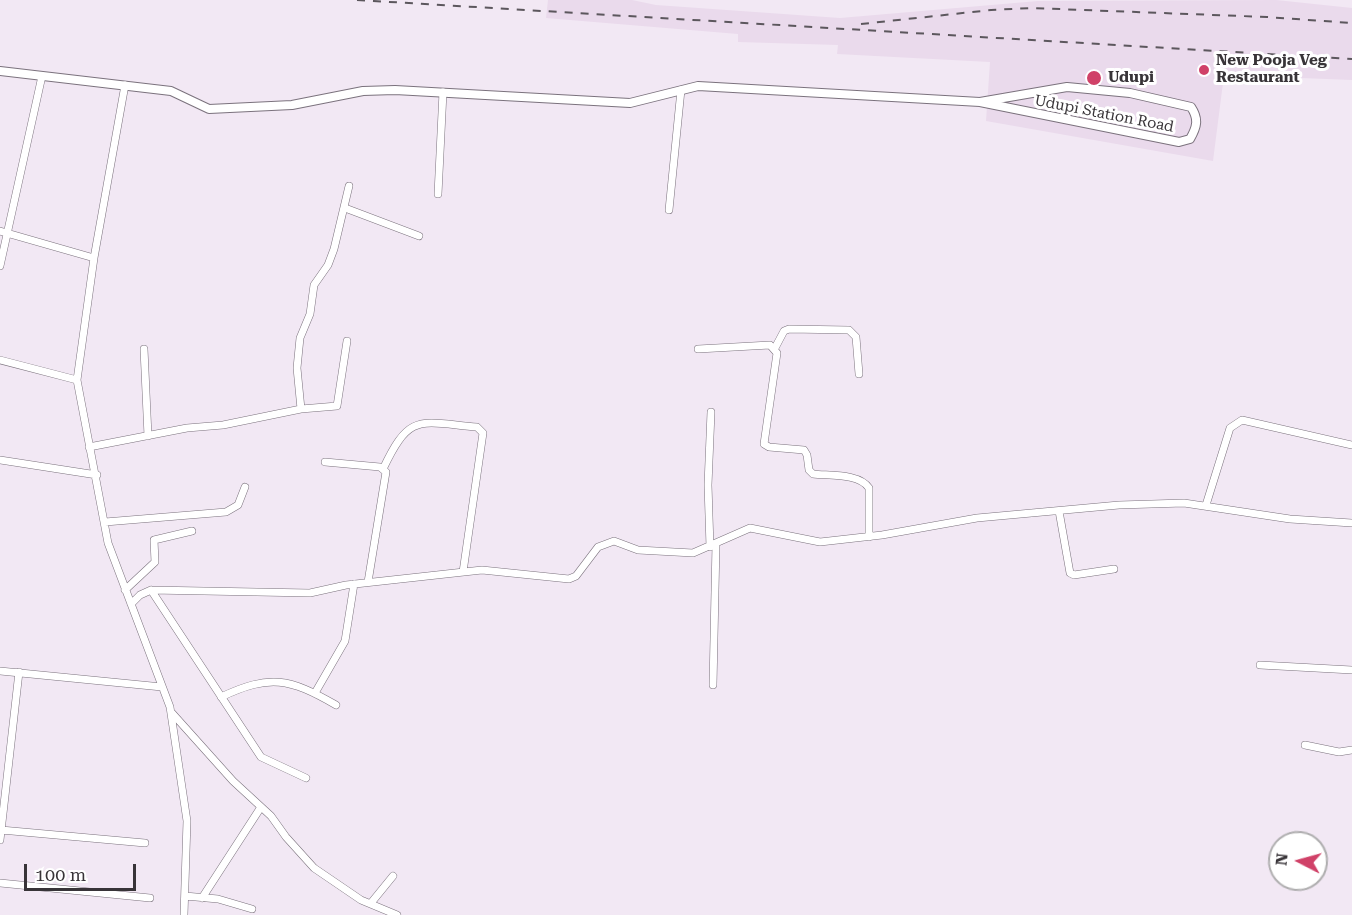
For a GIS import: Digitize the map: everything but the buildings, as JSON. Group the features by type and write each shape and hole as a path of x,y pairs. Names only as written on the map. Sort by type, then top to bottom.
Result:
{"street":[{"path":"0,71 171,91 209,109 292,105 363,91 443,92 630,103 698,86 980,102"},
{"path":"0,266 4,232 42,76"},
{"path":"125,85 94,258 77,380 89,447 97,475 108,543 171,712 187,821 184,915"},
{"name":"Udupi Station Road","path":"1056,88 1130,93 1191,107 1197,117 1196,129 1190,139 1179,142 980,102 1056,88"},
{"path":"669,210 681,90"},
{"path":"438,194 443,92"},
{"path":"301,409 297,368 300,338 310,314 314,285 328,265 349,186"},
{"path":"345,208 419,236"},
{"path":"4,232 94,258"},
{"path":"775,348 784,331 789,329 849,330 856,337 859,374"},
{"path":"89,447 223,425 301,409 337,406 347,341"},
{"path":"698,349 770,345 775,348 777,353 764,444 769,447 804,450 809,470 813,474 858,479 866,483 869,488 869,537"},
{"path":"144,350 148,436"},
{"path":"0,360 77,380"},
{"path":"711,412 708,485 713,545 713,685"},
{"path":"1206,505 1230,429 1242,420 1352,445"},
{"path":"383,469 401,435 407,428 422,422 477,427 483,433 464,572"},
{"path":"0,460 97,475"},
{"path":"325,462 383,469"},
{"path":"368,582 386,475 383,469"},
{"path":"105,522 226,512 238,505 245,487"},
{"path":"131,604 151,590 310,593 368,582 482,570 569,579 576,576 598,547 614,541 638,550 693,553 750,528 820,542 869,537 977,518 1130,505 1184,503 1290,519 1352,523"},
{"path":"1059,511 1070,573 1074,575 1114,569"},
{"path":"125,590 155,562 154,540 192,531"},
{"path":"315,693 345,641 354,584"},
{"path":"151,590 261,757 306,778"},
{"path":"1260,665 1352,670"},
{"path":"0,671 162,687"},
{"path":"0,840 19,672"},
{"path":"221,698 269,681 280,681 315,693 336,705"},
{"path":"171,712 233,781 261,807 314,868 340,887 397,915"},
{"path":"1305,745 1340,752 1352,750"},
{"path":"202,898 261,807"},
{"path":"1,830 144,843"},
{"path":"371,903 393,876"},
{"path":"0,884 150,898"},
{"path":"184,896 227,901 252,909"}],"shaded area":[{"path":"548,0 632,0 656,5 840,18 1038,1 1276,0 1352,8 1352,80 1224,75 1213,161 986,121 990,62 837,54 838,45 738,42 738,34 546,18"}],"railway":[{"path":"357,0 1352,59"},
{"path":"861,24 1031,8 1267,17 1352,23"}],"place":[{"name":"New Pooja Veg Restaurant","path":"1204,70"},
{"name":"Udupi","path":"1094,78"}]}
